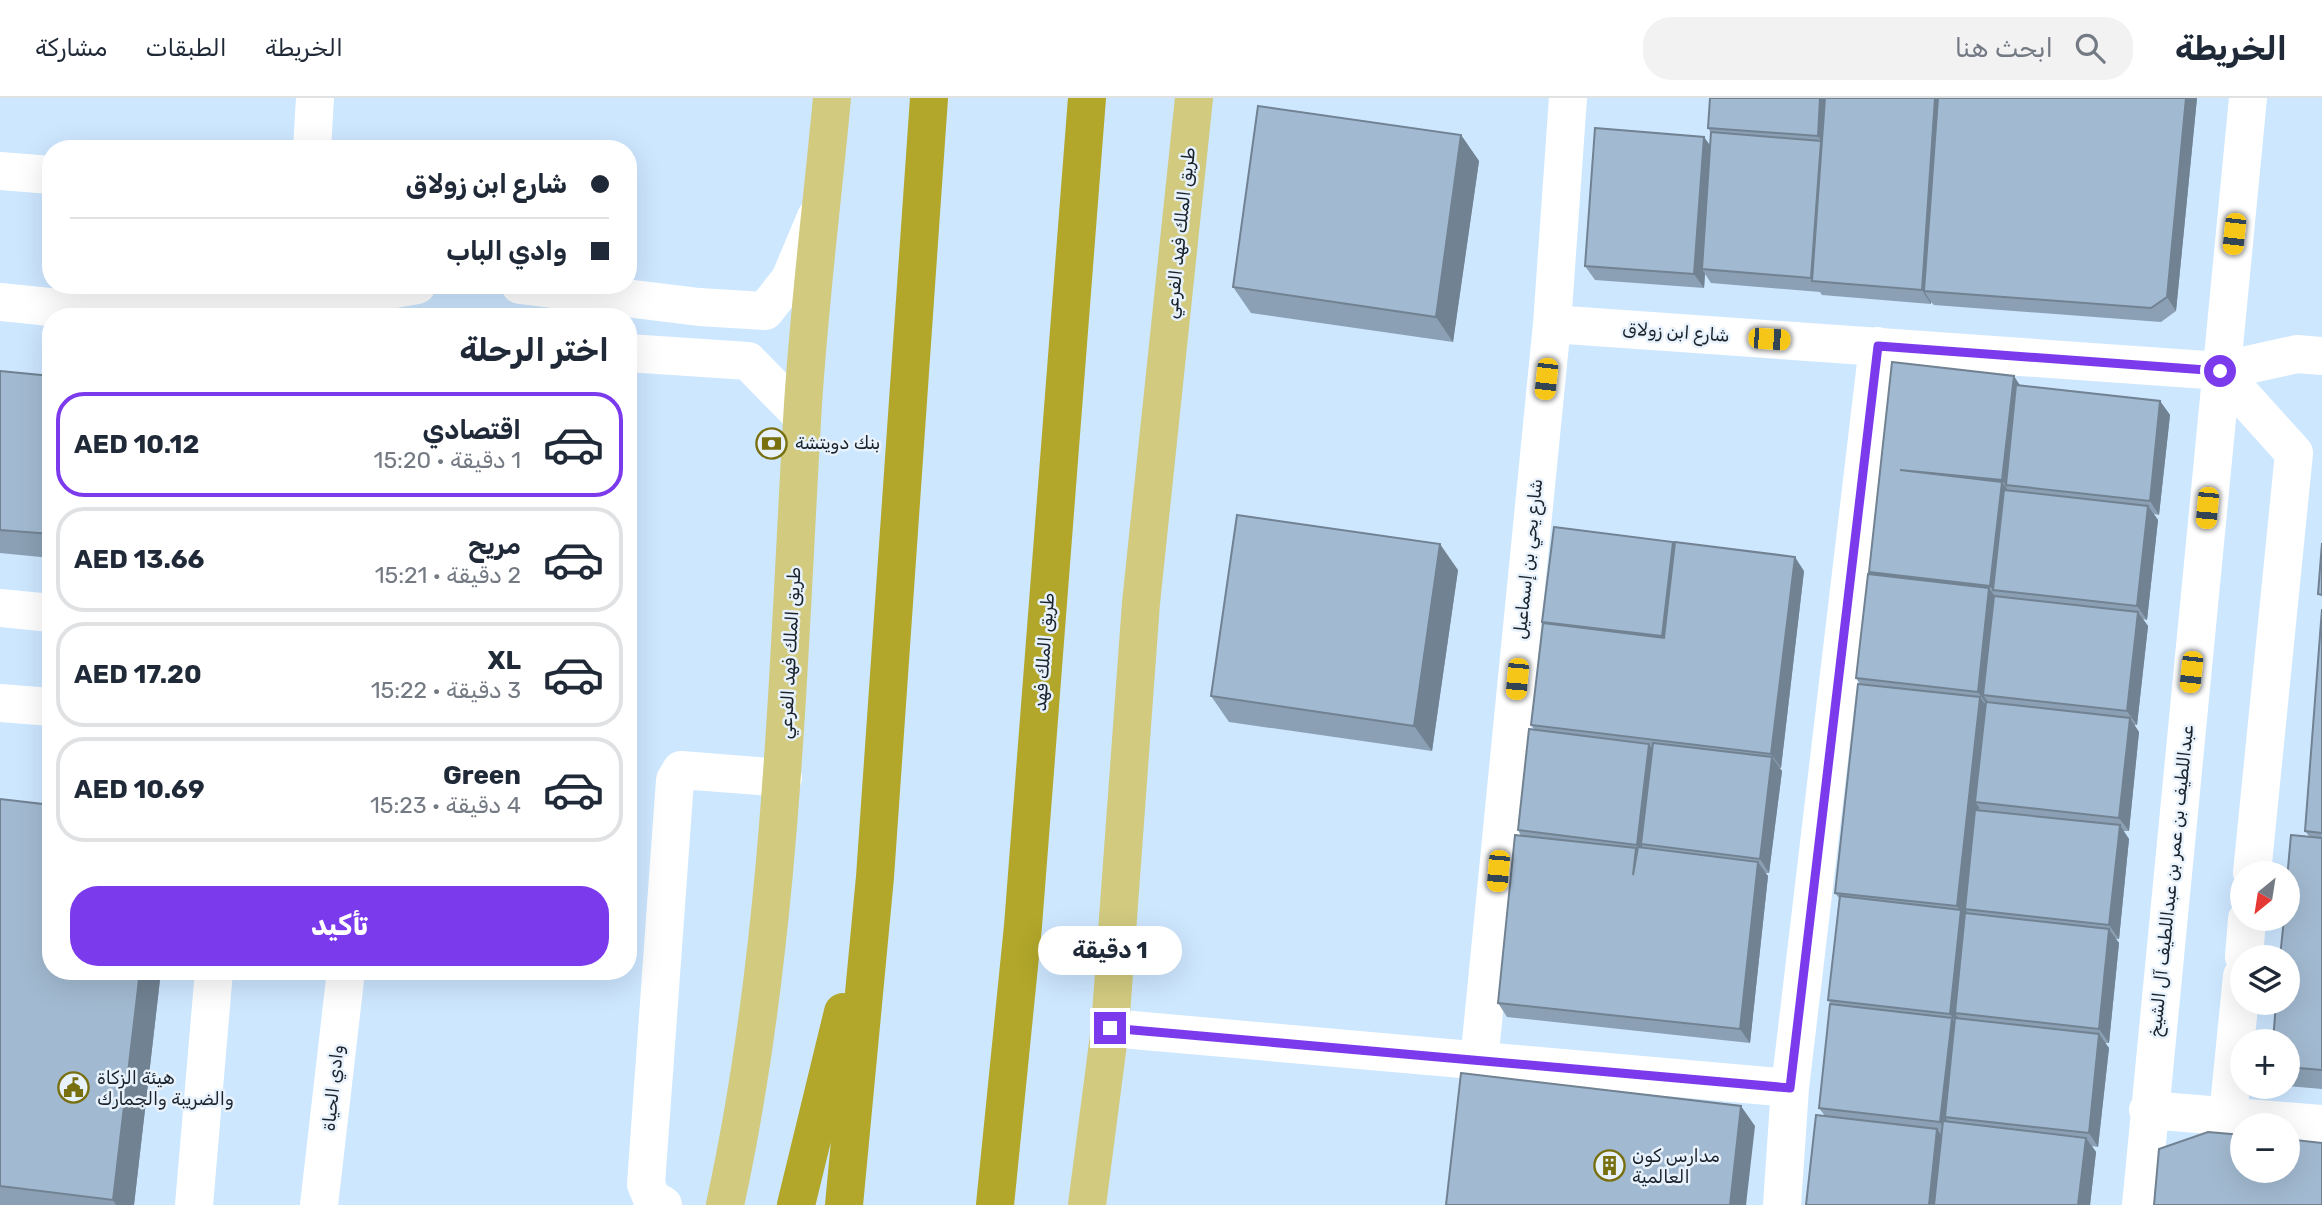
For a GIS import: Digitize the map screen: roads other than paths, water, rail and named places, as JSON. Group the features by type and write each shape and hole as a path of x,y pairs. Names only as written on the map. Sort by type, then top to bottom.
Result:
{"highway":[{"path":"844,1205 876,877 929,98"},
{"name":"طريق الملك فهد","path":"995,1205 1023,926 1087,98"},
{"path":"796,1205 876,877"},
{"path":"1017,1205 1023,926"}],"main road":[{"name":"طريق الملك فهد الفرعي","path":"725,1205 747,1105 783,778 802,416 832,98"},
{"name":"طريق الملك فهد الفرعي","path":"1087,1205 1110,1028 1141,603 1194,98"}],"street":[{"path":"313,140 315,98"},
{"name":"شارع يحي بن إسماعيل","path":"1479,1062 1552,324 1569,98"},
{"name":"عبداللطيف بن عمر بن عبداللطيف آل الشيخ","path":"2141,1205 2148,1110 2248,98"},
{"path":"0,171 42,173"},
{"path":"593,294 699,307 765,311 790,279 822,202"},
{"path":"142,308 175,294"},
{"path":"186,308 273,296 300,306 366,294"},
{"path":"0,302 64,308"},
{"name":"شارع ابن زولاق","path":"1552,324 2220,371 2297,354 2322,356"},
{"path":"1782,1205 1790,1088 1878,346"},
{"path":"637,354 748,362 802,416"},
{"path":"2220,371 2294,453 2253,861"},
{"path":"0,608 42,612"},
{"path":"0,703 42,706"},
{"path":"663,1205 652,1199 646,1184 675,780 681,770 783,778"},
{"path":"194,1205 213,980"},
{"name":"وادي الحياة","path":"314,1195 345,980"},
{"path":"2228,1116 2238,1015"},
{"path":"1110,1028 1790,1088"},
{"path":"2148,1110 2322,1125"}],"place":[{"name":"بنك دويتشة","path":"772,443"},
{"name":"هيئة الزكاة والضريبة والجمارك","path":"74,1088"},
{"name":"مدارس كون العالمية","path":"1609,1166"}]}
